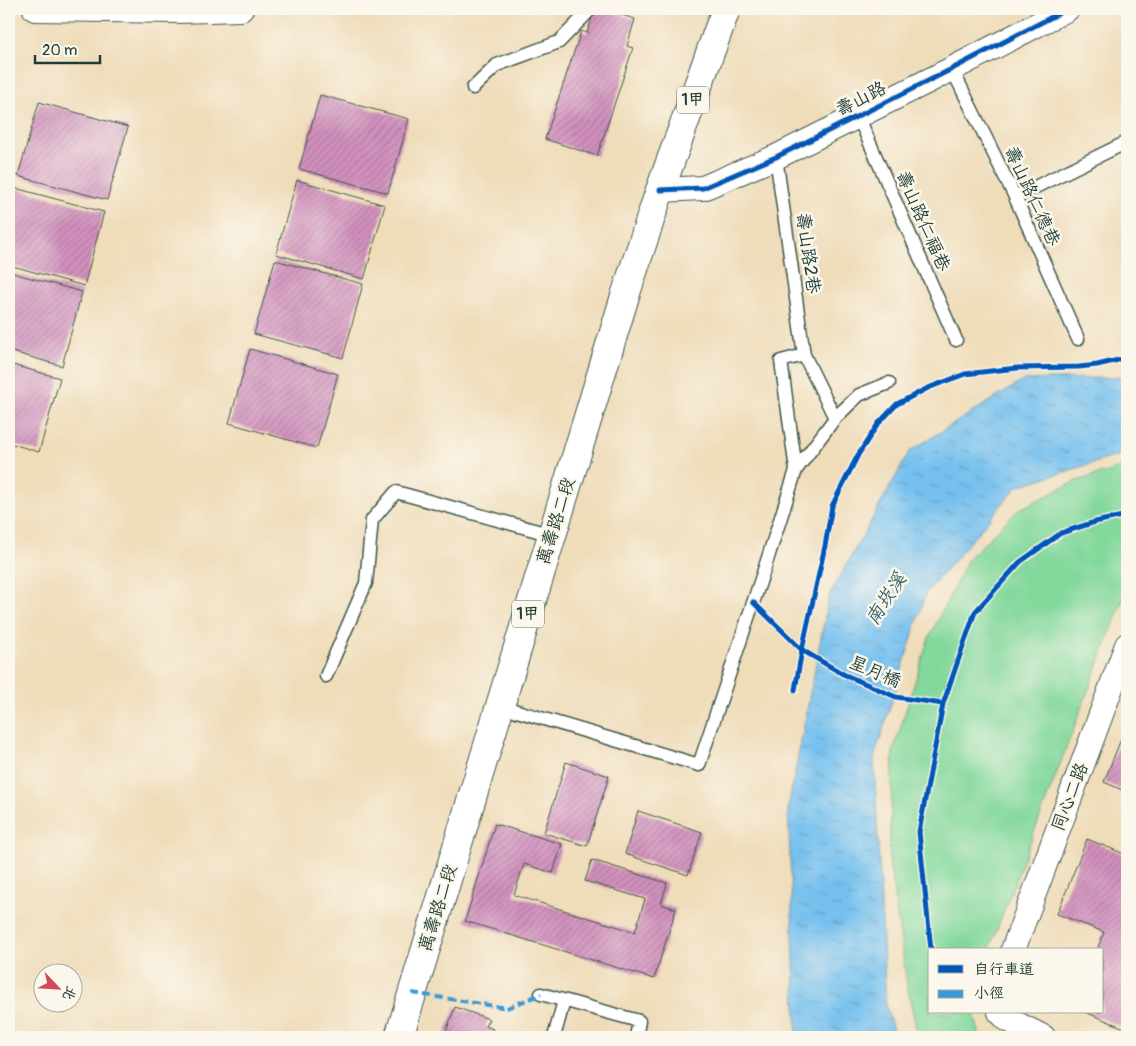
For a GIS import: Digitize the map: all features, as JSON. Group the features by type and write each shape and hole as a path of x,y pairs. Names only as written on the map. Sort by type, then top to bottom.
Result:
{"main road":[{"name":"萬壽路二段","path":"399,1037 625,296 660,190 726,9"}],"street":[{"path":"35,9 240,9"},
{"name":"壽山路","path":"660,190 703,188 776,157 1067,9"},
{"name":"同心二路","path":"1014,948 1127,645"},
{"path":"1002,1014 1007,1019 1044,1037"}],"lane":[{"path":"473,88 497,65 559,42 591,9"},
{"name":"壽山路仁德巷","path":"952,69 1015,197 1078,339"},
{"name":"壽山路仁福巷","path":"858,116 956,340"},
{"path":"1015,197 1127,142"},
{"name":"壽山路2巷","path":"776,157 804,355 835,418"},
{"path":"796,470 781,361 804,355"},
{"path":"500,706 699,765 796,470 835,418 859,395 889,383"},
{"path":"326,676 366,583 372,520 396,492 552,535"},
{"path":"541,994 639,1021 636,1037"},
{"path":"554,1037 564,1001"}],"green space":[{"path":"1127,466 1127,592 990,948 928,948 928,1014 974,1014 980,1037 918,1037 907,985 889,860 893,752 928,640 968,559 1018,510 1076,481"}],"water":[{"name":"南崁溪","path":"1127,377 1127,453 1018,486 926,593 874,758 886,1006 895,1037 797,1037 788,808 829,596 910,451 1024,380"}],"building":[{"path":"595,9 602,9 635,19 627,46 633,48 597,156 545,139 581,31 587,33"},
{"path":"320,95 409,119 388,193 299,169"},
{"path":"39,102 128,127 107,200 18,176"},
{"path":"297,180 385,205 364,279 276,254"},
{"path":"15,188 104,212 84,286 9,265 9,212"},
{"path":"275,260 363,284 343,358 254,334"},
{"path":"9,272 82,292 62,366 9,351"},
{"path":"250,349 338,374 317,448 229,423"},
{"path":"9,364 60,378 39,452 9,443"},
{"path":"1127,724 1127,792 1104,782"},
{"path":"566,762 609,776 587,846 544,833"},
{"path":"638,811 702,832 688,875 625,854"},
{"path":"495,824 562,844 553,873 524,864 514,895 635,932 645,899 585,881 592,860 667,883 661,904 676,909 654,979 465,921"},
{"path":"1087,839 1127,855 1127,1029 1090,1014 1104,1014 1104,948 1098,948 1104,932 1057,914"},
{"path":"455,1007 489,1019 485,1026 493,1029 490,1037 444,1037"}],"marked path":[{"path":"412,993 507,1008 541,994"}],"cycle path":[{"path":"660,190 703,188 776,157 1067,9"},
{"path":"795,690 832,506 858,455 878,424 897,404 928,388 965,374 1017,368 1079,367 1127,358"},
{"path":"931,948 919,832 943,704 975,612 1020,562 1061,533 1095,522 1127,515"},
{"name":"星月橋","path":"753,602 802,650 843,674 896,697 943,704"}]}
